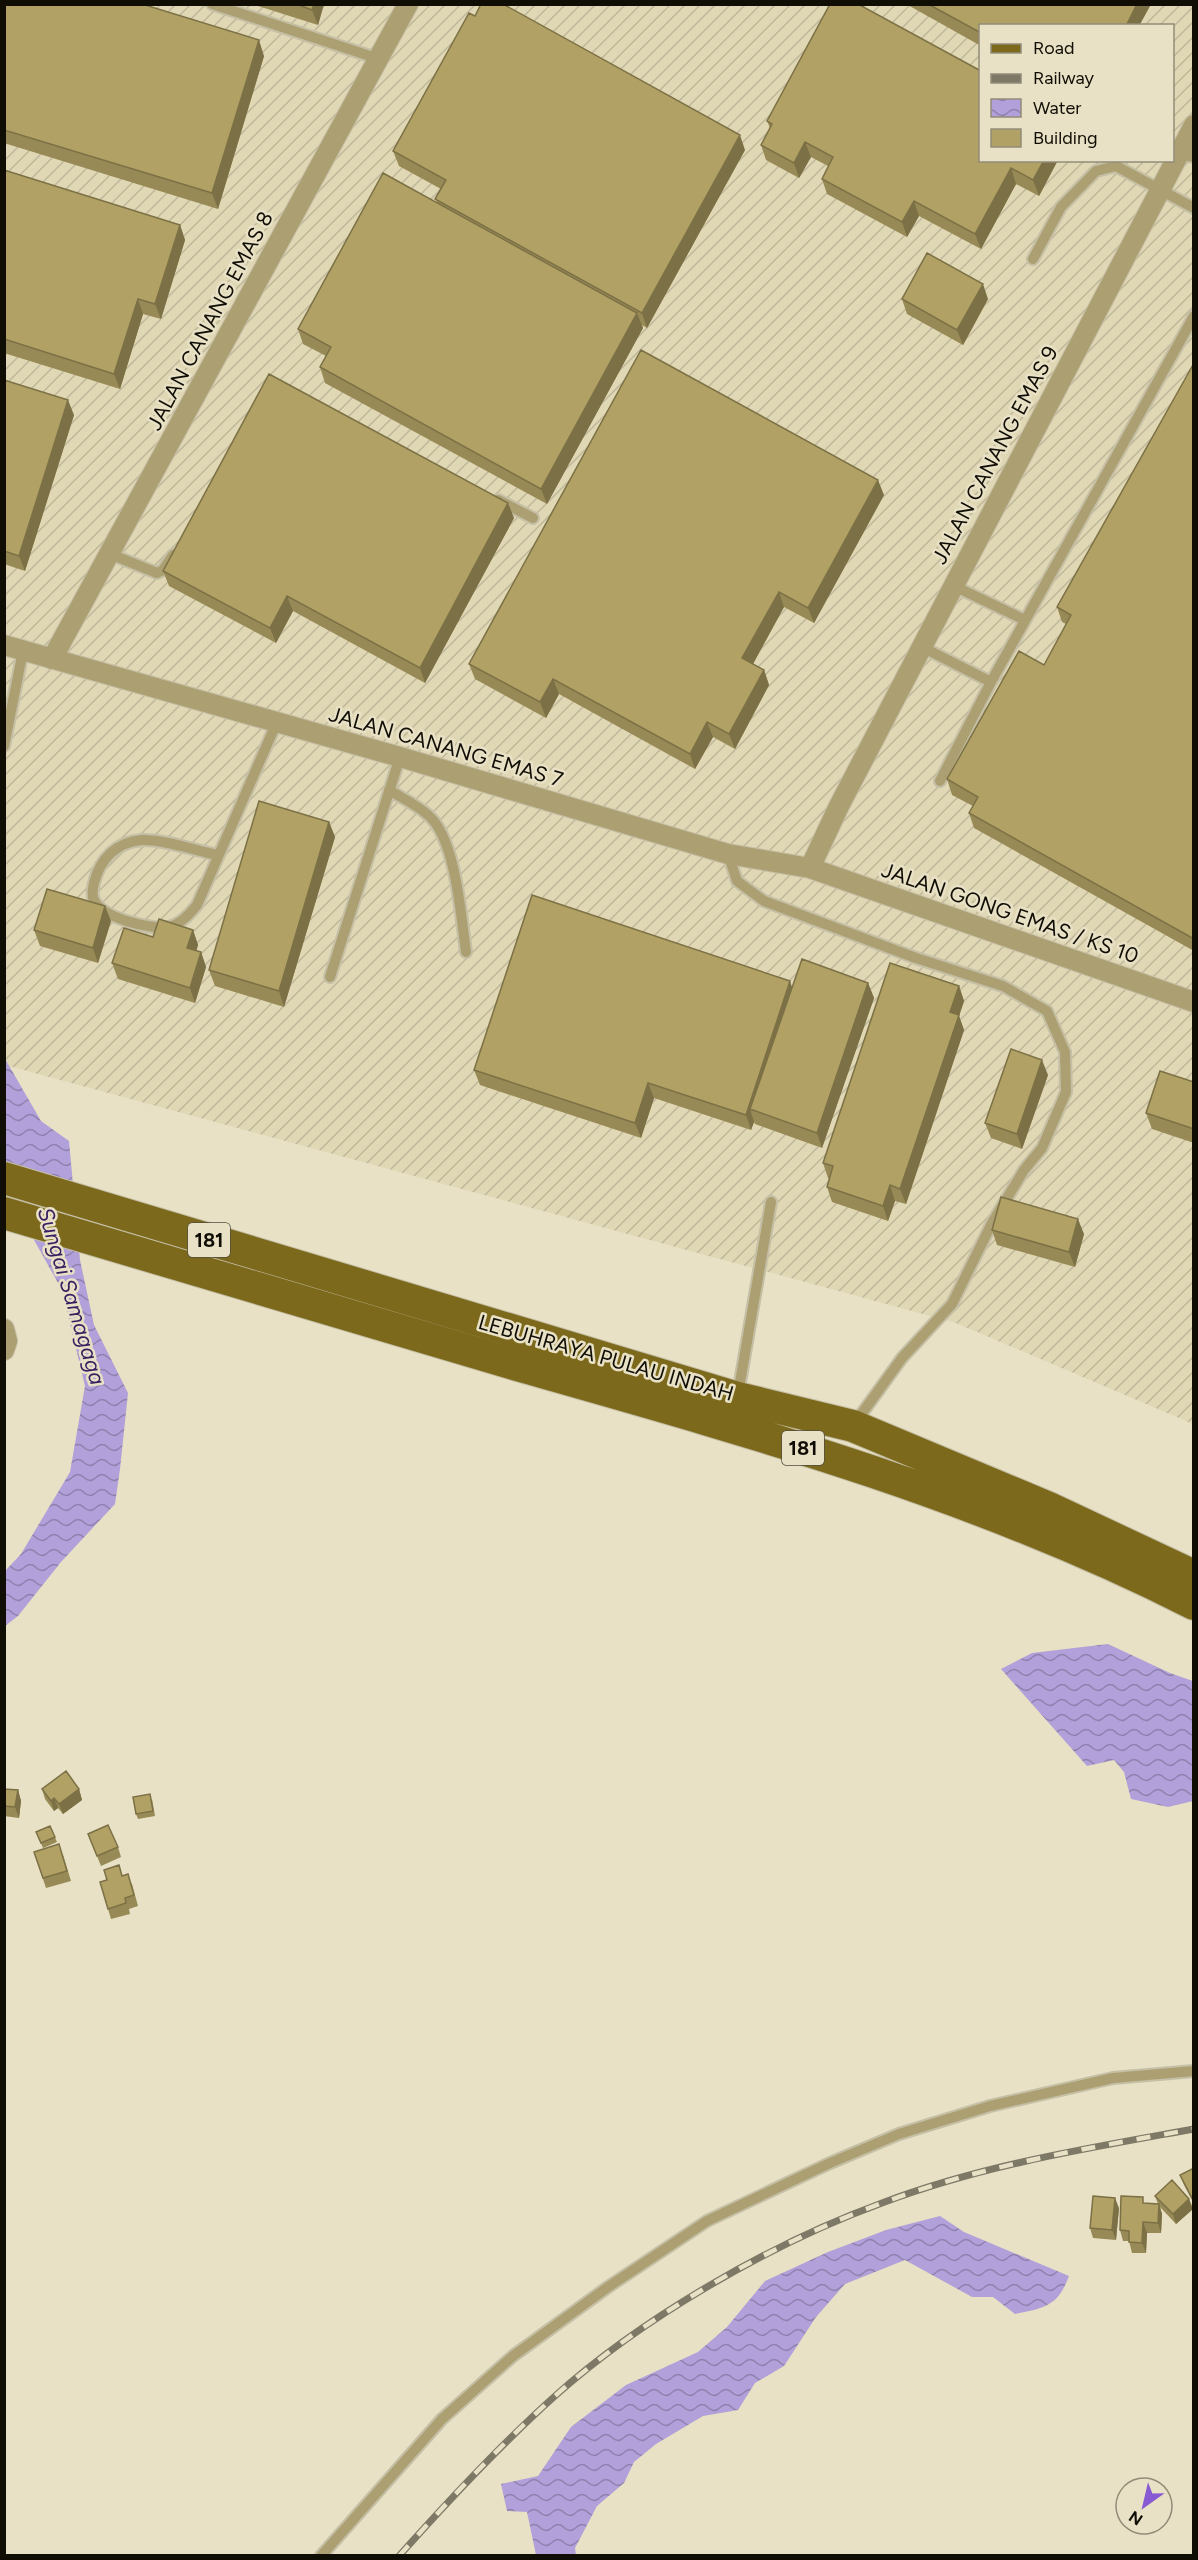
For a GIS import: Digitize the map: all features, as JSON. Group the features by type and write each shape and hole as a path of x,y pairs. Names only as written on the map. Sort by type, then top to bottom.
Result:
{"main road":[{"name":"LEBUHRAYA PULAU INDAH","path":"4,1178 738,1398 853,1426 1048,1508 1194,1576"},
{"name":"LEBUHRAYA PULAU INDAH","path":"4,1213 398,1331 752,1431 919,1486 1069,1546 1194,1604"}],"street":[{"name":"JALAN CANANG EMAS 8","path":"52,660 408,4"},
{"name":"JALAN CANANG EMAS 9","path":"810,868 839,806 1161,188 1186,156 1194,125"},
{"name":"JALAN CANANG EMAS 7","path":"14,648 276,724 400,757 728,854 810,868"},
{"name":"JALAN GONG EMAS / KS 10","path":"810,868 1194,1002"},
{"path":"4,1329 7,1341 4,1350"}],"lane":[{"path":"212,4 379,60"},
{"path":"1033,258 1061,207 1096,171 1116,166 1161,188 1194,208"},
{"path":"940,781 991,682 1194,316"},
{"path":"492,496 533,518"},
{"path":"110,554 157,573 163,570 181,541"},
{"path":"954,586 1025,620"},
{"path":"922,647 991,682"},
{"path":"4,746 14,648"},
{"path":"218,855 145,840 123,844 106,856 96,875 91,894 95,903 104,912 146,927 170,927 186,918 197,905 276,724"},
{"path":"330,977 400,757"},
{"path":"389,790 430,816 442,837 454,872 466,952"},
{"path":"728,854 737,880 764,901 916,958 1003,986 1047,1011 1065,1052 1066,1092 1042,1148 1024,1170 992,1223 952,1304 902,1358 853,1426"},
{"path":"738,1398 771,1202"},
{"path":"321,2556 442,2420 513,2356 608,2287 707,2221 830,2163 899,2134 967,2113 1113,2078 1194,2071"}],"shaded area":[{"path":"4,5 1193,5 1193,1424 956,1323 5,1065"}],"water":[{"name":"Sungai Samagaga","path":"4,1057 41,1121 69,1141 80,1260 94,1325 128,1393 115,1504 61,1562 18,1616 5,1626 5,1571 21,1554 70,1472 85,1386 62,1290 5,1188"},
{"path":"1108,1644 1170,1673 1193,1681 1193,1801 1168,1807 1131,1799 1124,1772 1114,1760 1087,1766 1001,1669 1032,1653"},
{"path":"940,2216 964,2232 1069,2276 1065,2286 1055,2300 1049,2304 1035,2310 1015,2314 993,2297 972,2297 905,2260 845,2284 816,2317 784,2366 755,2383 738,2410 703,2416 656,2444 634,2462 624,2483 597,2506 575,2548 576,2555 536,2555 527,2512 507,2511 501,2484 538,2476 571,2427 626,2385 698,2352 727,2327 765,2281 828,2252 886,2230"}],"building":[{"path":"4,4 142,4 259,40 212,193 4,130"},
{"path":"296,4 314,4 312,10"},
{"path":"481,4 503,4 740,135 642,313 435,199 446,180 393,151 469,13 475,16"},
{"path":"830,4 858,4 979,70 979,162 1043,162 1033,180 1011,168 975,234 914,201 902,222 822,179 833,157 805,142 794,163 761,145 772,124 767,121"},
{"path":"928,4 1137,4 1127,24 979,24 979,32"},
{"path":"4,170 180,225 155,304 138,299 114,374 4,339"},
{"path":"383,173 637,313 541,489 320,367 331,347 298,329"},
{"path":"927,253 983,284 957,330 902,299"},
{"path":"641,350 878,480 808,608 779,592 742,658 764,670 729,734 707,722 690,754 553,679 540,702 469,664"},
{"path":"1194,363 1194,939 969,813 978,797 947,779 1019,651 1044,665 1071,615 1057,607"},
{"path":"269,374 508,503 420,668 287,596 270,628 163,571"},
{"path":"4,380 68,400 19,556 4,551"},
{"path":"259,801 329,822 279,991 209,970"},
{"path":"47,889 105,906 93,948 34,930"},
{"path":"532,895 790,981 746,1115 648,1083 635,1123 474,1070"},
{"path":"159,919 193,930 187,948 201,952 190,988 112,963 124,928 153,937"},
{"path":"802,959 868,983 817,1133 750,1109"},
{"path":"890,963 959,986 950,1012 959,1015 900,1189 890,1185 883,1206 827,1187 833,1166 823,1163"},
{"path":"1011,1049 1042,1060 1017,1134 985,1123"},
{"path":"1160,1071 1194,1082 1194,1129 1146,1113"},
{"path":"1001,1197 1078,1219 1069,1252 992,1230"},
{"path":"66,1771 79,1789 59,1804 54,1798 51,1801 42,1789"},
{"path":"4,1789 18,1790 15,1807 4,1806"},
{"path":"150,1794 153,1811 136,1814 133,1797"},
{"path":"108,1825 118,1847 97,1856 88,1834"},
{"path":"50,1826 55,1837 41,1843 36,1832"},
{"path":"59,1844 67,1871 43,1878 34,1852"},
{"path":"119,1865 122,1876 128,1874 134,1895 125,1898 126,1903 108,1909 100,1882 107,1880 104,1870"},
{"path":"1194,2168 1194,2198 1192,2198 1180,2175"},
{"path":"1172,2180 1189,2199 1173,2214 1155,2196"},
{"path":"1093,2196 1115,2198 1112,2230 1090,2228"},
{"path":"1121,2196 1143,2197 1143,2203 1159,2204 1158,2223 1143,2222 1142,2243 1129,2242 1129,2231 1120,2230"}],"railway":[{"path":"399,2556 494,2454 555,2396 627,2339 668,2311 753,2261 840,2220 882,2203 958,2178 1036,2159 1194,2129"}]}
